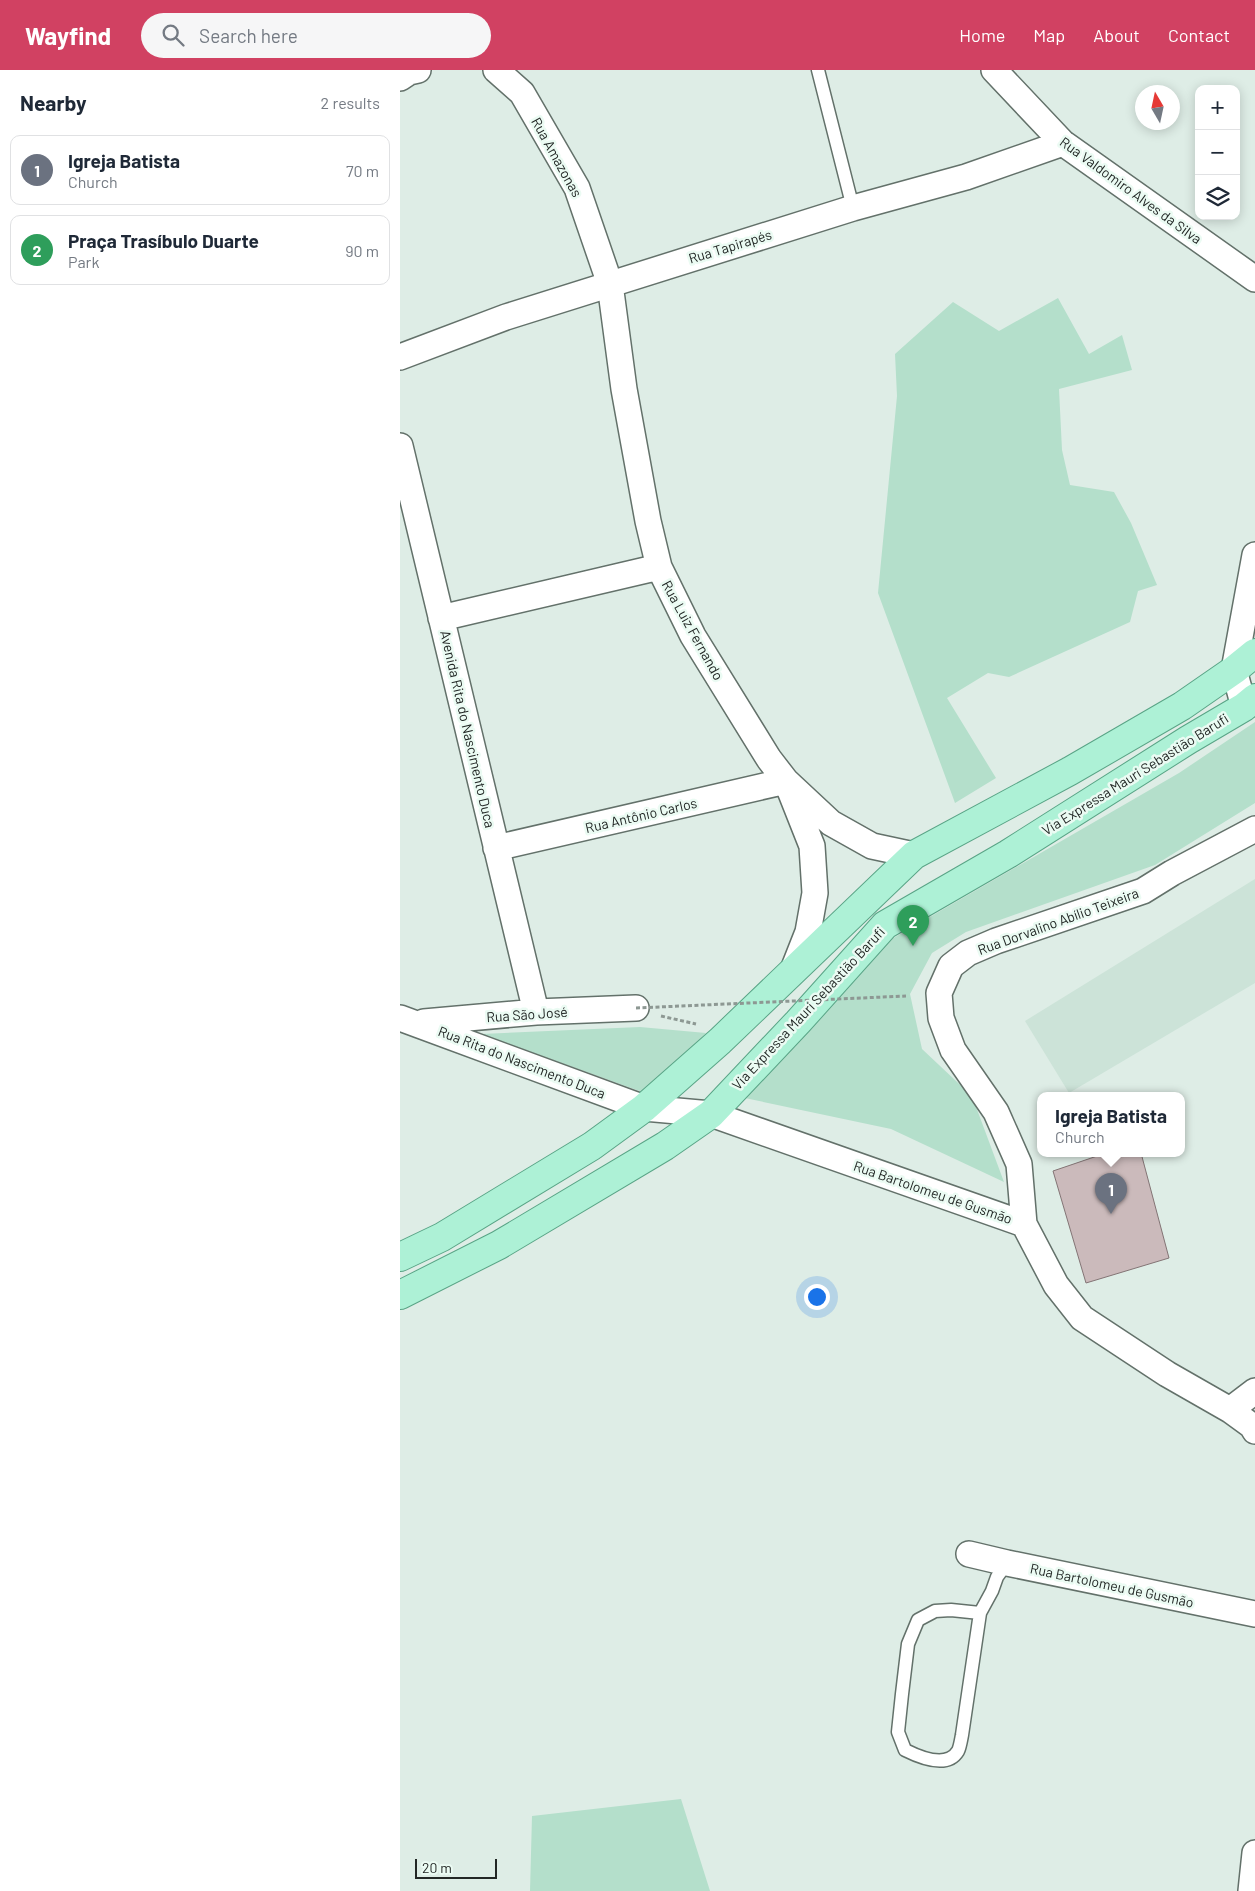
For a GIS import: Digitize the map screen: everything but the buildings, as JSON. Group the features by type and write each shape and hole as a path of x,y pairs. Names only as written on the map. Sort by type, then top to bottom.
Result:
{"main road":[{"path":"400,1257 442,1236 584,1151 644,1108 724,1037 914,855 1070,770 1173,711 1234,670 1255,653"},
{"name":"Via Expressa Mauri Sebastião Barufi","path":"400,1295 508,1240 666,1146 711,1114 798,1022 885,925 1008,854 1250,702"}],"street":[{"path":"400,78 409,72 418,70"},
{"name":"Rua Amazonas","path":"496,70 522,93 576,188 610,284"},
{"name":"Rua Valdomiro Alves da Silva","path":"994,70 1063,143 1255,279"},
{"name":"Rua Tapirapés","path":"400,357 506,317 853,208 966,176 1063,143"},
{"name":"Rua Luiz Fernando","path":"610,284 624,389 648,521 659,567 693,636 769,759 786,781 831,823 872,846 914,855"},
{"name":"Avenida Rita do Nascimento Duca","path":"400,446 536,1012"},
{"path":"1234,670 1255,555"},
{"path":"441,618 659,567"},
{"name":"Via Expressa Mauri Sebastião Barufi","path":"1234,670 1250,702"},
{"path":"786,781 812,846 815,893 808,932 793,970"},
{"name":"Rua Antônio Carlos","path":"496,848 786,781"},
{"name":"Rua Dorvalino Abílio Teixeira","path":"1024,1224 1019,1164 996,1112 953,1050 940,1018 939,993 951,966 968,953 996,941 1143,891 1172,873 1255,829"},
{"name":"Rua São José","path":"409,1020 636,1008"},
{"name":"Rua Rita do Nascimento Duca","path":"409,1020 644,1108 711,1114"},
{"name":"Rua Bartolomeu de Gusmão","path":"711,1114 1024,1224 1056,1285 1082,1318 1167,1374 1230,1410 1252,1426 1255,1432"},
{"path":"1230,1410 1255,1391"},
{"name":"Rua Bartolomeu de Gusmão","path":"968,1554 1255,1614"},
{"path":"1251,1891 1255,1853"}],"lane":[{"path":"818,70 853,208"},
{"path":"980,1613 951,1610 935,1611 918,1620 908,1644 898,1732 905,1750 922,1758 937,1760 950,1758 958,1751 980,1613 997,1577 1007,1563"}],"path":[{"path":"636,1008 906,996"},
{"path":"636,1008 677,1021 706,1026 724,1037"}],"shaded area":[{"path":"1255,879 1255,983 1071,1092 1068,1092 1025,1021"}],"green space":[{"path":"1058,298 1089,354 1122,335 1132,370 1059,389 1062,450 1070,485 1114,492 1131,523 1157,585 1138,591 1130,622 1009,677 988,673 947,698 996,778 955,803 878,593 897,396 895,354 953,302 999,331"},
{"path":"1255,722 1255,803 1155,865 966,932 932,953 910,994 922,1049 972,1096 1004,1182 891,1129 740,1097 890,940 1179,773"},
{"path":"640,1027 706,1033 667,1075 645,1093 481,1034"},
{"path":"681,1799 710,1891 530,1891 532,1816"}],"place":[{"name":"Praça Trasíbulo Duarte","path":"913,946"},
{"name":"Igreja Batista","path":"1111,1214"}]}
